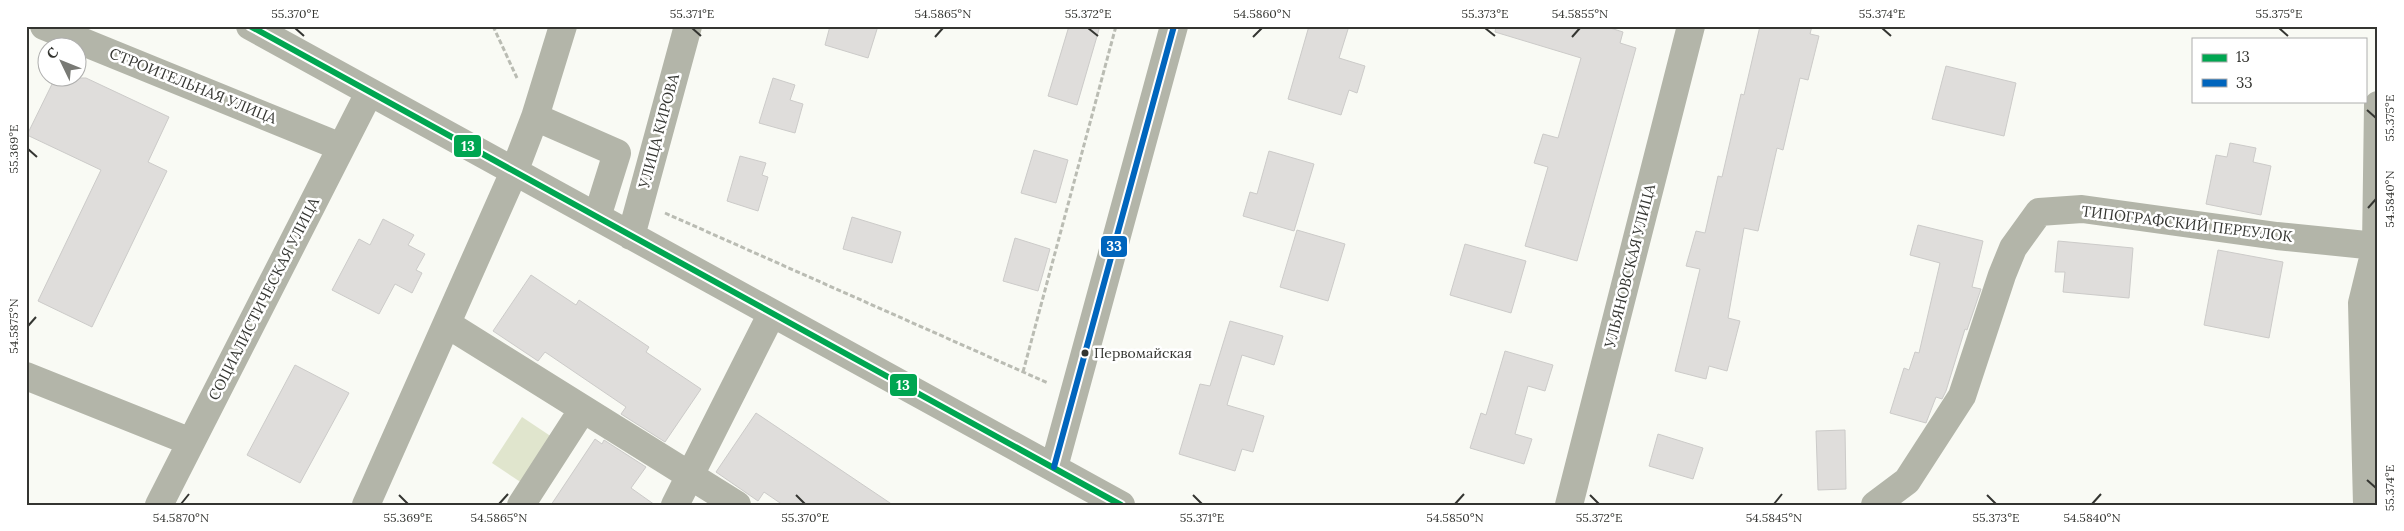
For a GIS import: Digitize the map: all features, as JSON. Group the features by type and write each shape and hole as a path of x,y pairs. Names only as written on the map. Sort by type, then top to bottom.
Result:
{"street":[{"name":"СТРОИТЕЛЬНАЯ УЛИЦА","path":"44,26 341,147"},
{"path":"250,26 1121,505"},
{"path":"366,505 514,172 535,117 563,26"},
{"name":"УЛИЦА КИРОВА","path":"630,236 688,26"},
{"path":"1054,467 1174,26"},
{"name":"УЛЬЯНОВСКАЯ УЛИЦА","path":"1568,505 1691,26"},
{"name":"СОЦИАЛИСТИЧЕСКАЯ УЛИЦА","path":"159,505 369,93"},
{"path":"2367,505 2362,303 2377,247 2378,105"},
{"path":"535,117 617,153 597,217"},
{"name":"ТИПОГРАФСКИЙ ПЕРЕУЛОК","path":"1875,505 1907,481 1962,396 2002,275 2014,248 2038,212 2082,210 2277,236 2377,247"},
{"path":"675,505 772,313"},
{"path":"447,324 737,505"},
{"path":"26,376 191,442"},
{"path":"521,505 583,409"}],"path":[{"path":"493,26 535,117"},
{"path":"1023,372 1116,26"},
{"path":"640,202 1074,394"}],"green space":[{"path":"522,417 552,437 522,483 492,463"}],"building":[{"path":"830,26 878,26 868,58 825,45"},
{"path":"1069,26 1100,26 1077,105 1048,96"},
{"path":"1309,26 1349,26 1339,58 1365,66 1357,93 1349,90 1341,115 1288,99"},
{"path":"1496,26 1604,26 1623,32 1620,43 1636,48 1577,261 1525,246 1548,167 1534,163 1543,134 1558,138 1581,58 1495,32"},
{"path":"1760,26 1812,26 1810,34 1819,36 1808,80 1800,78 1783,150 1777,148 1758,231 1744,228 1728,318 1740,321 1727,371 1709,366 1706,379 1675,371 1700,269 1686,266 1696,231 1705,233 1718,176 1722,177 1741,94 1744,95"},
{"path":"1946,66 2016,83 2004,136 1932,119"},
{"path":"773,78 795,85 790,100 803,104 795,133 759,123"},
{"path":"88,79 169,117 148,162 167,171 92,327 38,301 101,170 27,135 50,88 88,88"},
{"path":"2230,143 2256,148 2253,162 2271,166 2261,215 2206,204 2216,155 2227,157"},
{"path":"1034,150 1068,160 1056,203 1021,193"},
{"path":"1269,151 1314,164 1294,231 1243,216 1250,192 1257,194"},
{"path":"740,156 766,163 762,175 768,177 758,211 727,201"},
{"path":"852,217 901,232 892,263 843,249"},
{"path":"383,219 414,235 408,245 425,254 416,270 422,273 412,293 395,284 379,314 332,290 359,239 370,245"},
{"path":"1918,225 1983,241 1972,287 1981,289 1967,330 1965,329 1946,391 1942,399 1936,397 1926,423 1890,413 1904,368 1909,370 1915,352 1919,353 1940,263 1910,255"},
{"path":"1297,230 1345,244 1328,301 1280,287"},
{"path":"1015,238 1050,249 1038,291 1003,281"},
{"path":"2058,241 2133,248 2129,298 2063,292 2065,272 2055,272"},
{"path":"1465,244 1526,261 1511,313 1450,295"},
{"path":"2218,250 2283,262 2269,338 2204,325"},
{"path":"531,275 576,305 579,300 649,347 646,352 701,389 665,442 621,414 626,407 545,352 538,361 493,331"},
{"path":"1230,321 1283,336 1274,365 1242,355 1227,405 1264,416 1253,452 1242,449 1235,471 1179,454 1200,384 1210,386"},
{"path":"1505,351 1553,365 1545,391 1528,386 1515,434 1532,439 1524,464 1470,448 1481,413 1486,415"},
{"path":"295,365 349,393 300,483 247,455"},
{"path":"756,413 893,505 783,505 764,492 758,501 716,472"},
{"path":"1845,430 1846,489 1818,490 1816,431"},
{"path":"1658,434 1703,448 1693,479 1649,466"},
{"path":"595,439 602,444 604,440 646,467 631,488 655,505 551,505"}],"transit line":[{"name":"13","path":"250,26 1121,505"},
{"name":"33","path":"1054,467 1174,26"}],"place":[{"name":"Первомайская","path":"1085,353"}]}
